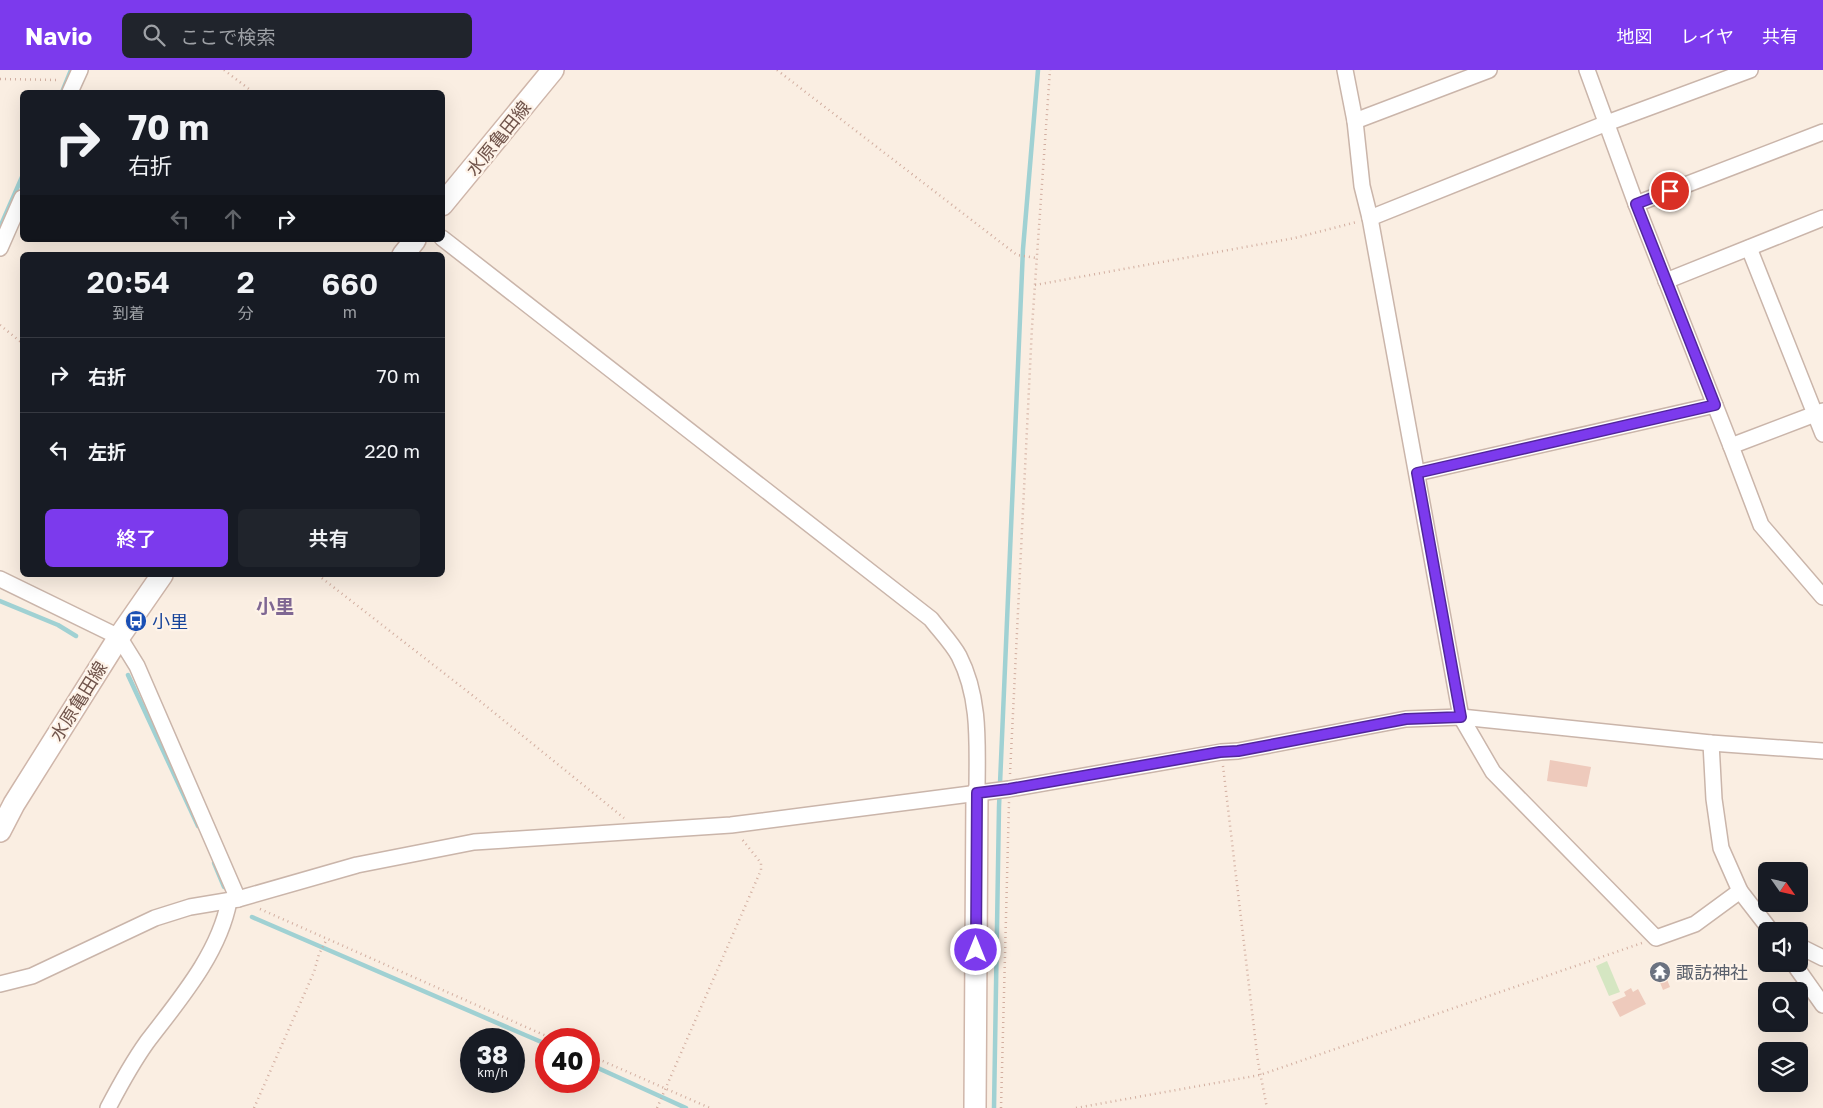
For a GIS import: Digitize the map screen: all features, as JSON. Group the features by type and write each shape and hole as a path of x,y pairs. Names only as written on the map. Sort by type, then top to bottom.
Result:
{"main road":[{"name":"水原亀田線","path":"445,201 553,70"},
{"path":"405,252 413,242"},
{"name":"水原亀田線","path":"0,831 14,804 119,636 161,577"},
{"path":"975,1108 977,793"}],"street":[{"path":"71,90 80,70"},
{"path":"1345,70 1355,121 1362,186 1370,218 1461,717 1493,772 1656,938 1695,924 1740,891"},
{"path":"1355,121 1489,70"},
{"path":"1587,70 1636,204 1761,525 1821,590"},
{"path":"1370,218 1607,124 1750,70"},
{"path":"1636,204 1823,132"},
{"path":"0,248 20,203"},
{"path":"1666,281 1823,218"},
{"path":"445,240 931,619 958,656 969,681 976,709 977,793"},
{"path":"1749,248 1819,413 1823,434"},
{"path":"1417,473 1715,405"},
{"path":"1731,446 1819,413"},
{"path":"0,579 119,636 137,666 233,900 219,934 185,992 131,1066 108,1108"},
{"path":"0,984 32,976 154,918 190,906 233,900 357,865 474,842 731,825 1009,789 1220,752 1238,751 1406,719 1461,717 1711,743 1823,751"},
{"path":"1711,743 1714,799 1722,848 1740,891 1764,922"},
{"path":"1808,950 1823,958"},
{"path":"1800,972 1823,1004"}],"path":[{"path":"224,70 250,90"},
{"path":"777,70 1017,255 1037,258"},
{"path":"1001,1108 1009,789 1035,285 1050,70"},
{"path":"0,79 56,80"},
{"path":"1035,285 1295,238 1370,218"},
{"path":"0,325 20,341"},
{"path":"321,577 496,714 629,822 636,832"},
{"path":"1220,752 1260,1075 1267,1108"},
{"path":"657,1108 761,870 761,863 731,825"},
{"path":"233,900 327,939 535,1031"},
{"path":"1076,1108 1260,1075 1656,938"},
{"path":"254,1108 327,939"},
{"path":"600,1060 710,1108"}],"green space":[{"path":"1607,961 1620,992 1609,996 1596,966"}],"building":[{"path":"1550,760 1591,767 1587,787 1547,781"},
{"name":"諏訪神社","path":"1659,961 1660,964 1664,962 1669,976 1666,977 1670,987 1663,990 1659,980 1655,981 1650,968 1654,966 1653,963"},
{"path":"1631,988 1633,992 1638,989 1646,1004 1620,1017 1612,1002 1626,996 1624,992"}],"waterway":[{"path":"63,90 71,70"},
{"path":"994,1108 999,807 1023,249 1038,70"},
{"path":"0,227 20,182"},
{"path":"0,601 58,625 76,636"},
{"path":"128,675 198,826"},
{"path":"214,863 224,887"},
{"path":"252,917 535,1039"},
{"path":"600,1069 686,1108"}],"place":[{"name":"小里","path":"136,621"},
{"name":"諏訪神社","path":"1660,972"}],"district":[{"name":"小里","path":"275,605"}],"route":[{"path":"976,950 977,793 1220,752 1238,751 1406,719 1461,717 1417,473 1715,405 1636,204 1670,191"}]}
